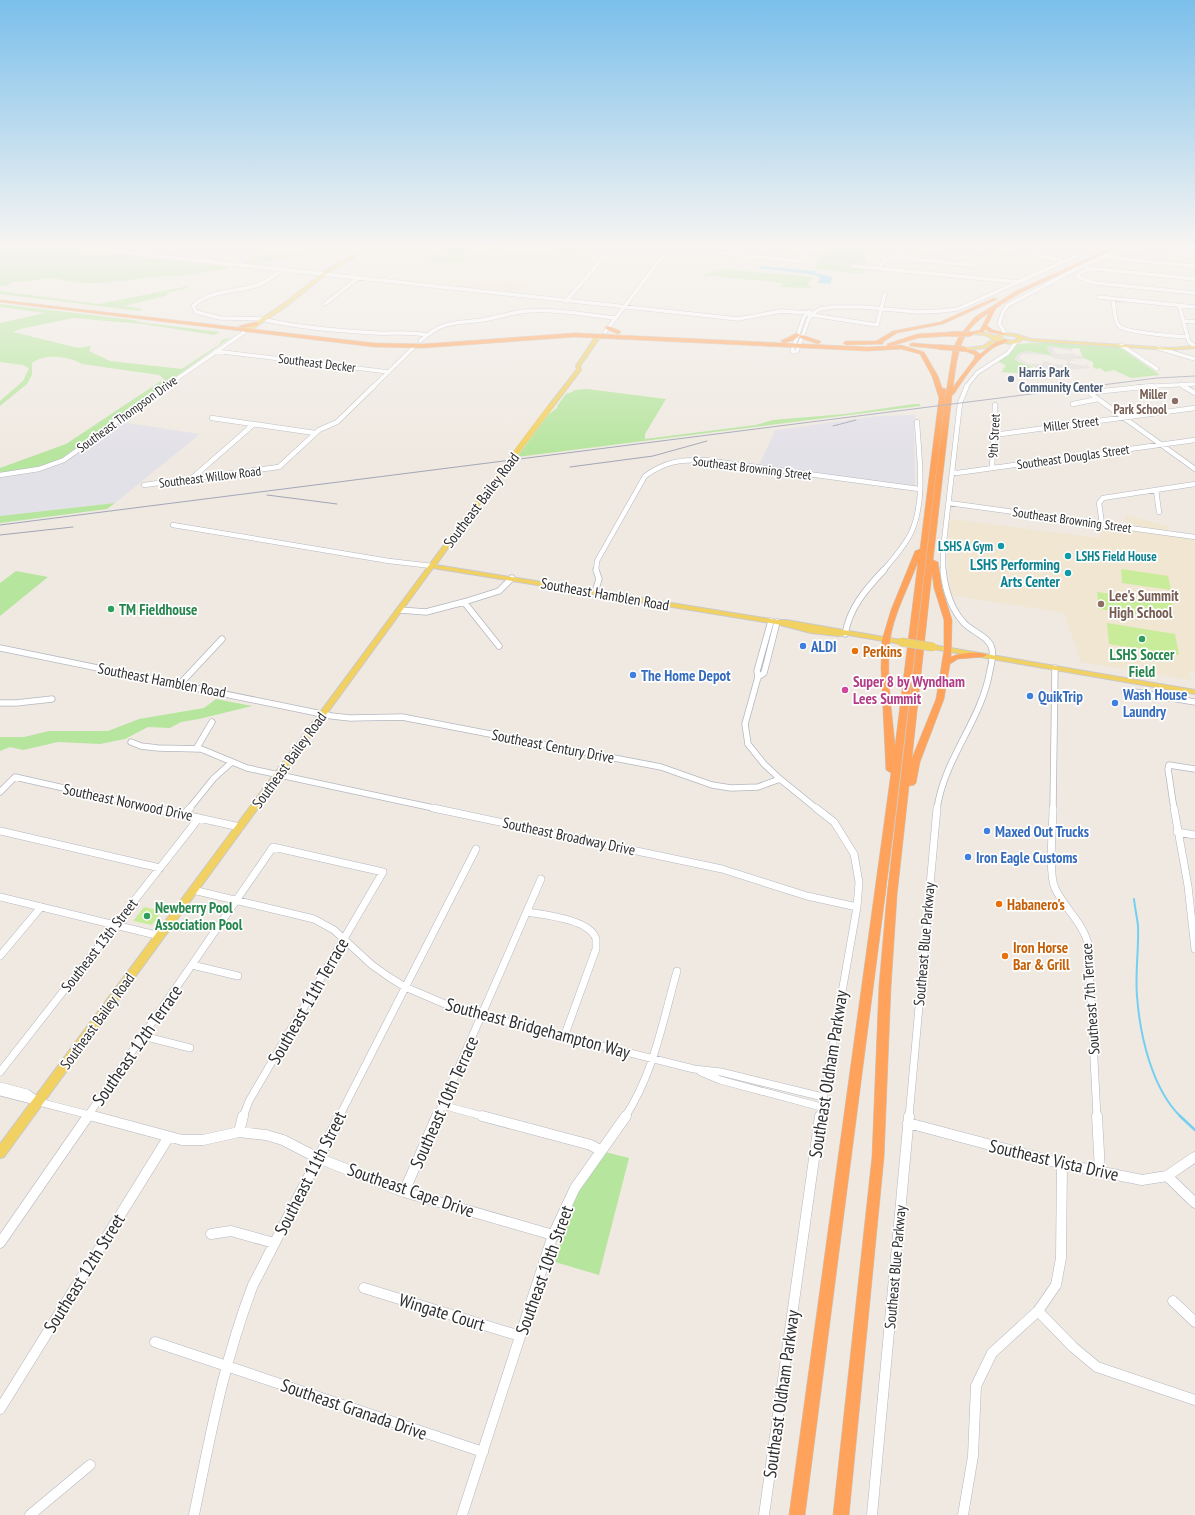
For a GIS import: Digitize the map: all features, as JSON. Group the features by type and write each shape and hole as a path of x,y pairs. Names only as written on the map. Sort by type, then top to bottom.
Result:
{"highway":[{"path":"109,315 354,344 415,346 537,337 582,336 605,332 779,345 823,343 909,348 920,351 926,358 945,399"},
{"path":"148,315 242,326 261,322 266,328 354,338 420,340 456,339 538,332 618,332 784,341 798,344 868,349 877,345 895,332 941,323 960,315"},
{"path":"841,1515 878,1157 885,986 892,895 934,530 948,359 954,342 964,325 976,315"},
{"path":"797,1515 890,819 926,526 945,399 956,349 962,336 977,318 982,315"},
{"path":"891,344 924,335 972,334 982,331 990,315"},
{"path":"985,327 991,332 1003,334"},
{"path":"910,338 904,336 902,333 904,330 912,328"},
{"path":"234,330 240,335 256,332"},
{"path":"582,336 596,340"},
{"path":"945,399 958,381 977,360 995,343 1006,341"},
{"path":"877,345 891,344 965,349 978,355 977,360"},
{"path":"926,358 927,350 937,347"},
{"path":"890,819 887,811 891,758 885,668 886,640 918,554 923,528 926,526"},
{"path":"903,806 907,802 915,762 940,699 948,650 948,620 935,573 934,555 937,533 934,530"},
{"path":"946,663 956,657 983,655"}],"main road":[{"path":"246,331 270,315"},
{"name":"Southeast Bailey Road","path":"579,368 578,366 596,340 605,332"},
{"name":"Southeast Bailey Road","path":"0,1153 463,524 579,368 582,367 603,339 605,332"},
{"path":"972,334 986,334 1006,341 1017,339 1050,340 1158,348 1195,347"},
{"path":"965,349 984,347 1003,334 1017,339"},
{"name":"Southeast Hamblen Road","path":"432,566 774,622 797,624 845,634 983,655 1195,692"}],"street":[{"path":"203,315 351,332 387,334 418,333 426,335"},
{"path":"420,340 437,327 447,323 482,320 509,315"},
{"path":"587,315 616,318"},
{"path":"605,332 619,315"},
{"path":"698,315 738,319 762,315"},
{"path":"798,344 807,315"},
{"path":"798,344 811,317 814,315"},
{"path":"811,317 877,325 879,315"},
{"path":"1001,315 999,324 1004,331 1003,334"},
{"path":"1115,315 1116,320 1120,327 1132,331 1187,337"},
{"path":"1181,315 1189,342 1195,347"},
{"path":"1183,321 1195,322"},
{"path":"1000,322 1005,329 1017,339 1008,352 1000,356"},
{"name":"Southeast Thompson Drive","path":"0,475 39,470 64,460 215,351 246,331"},
{"path":"993,657 991,645 958,616 952,608 948,596 942,556 961,394 969,382 981,370 1000,356 1009,347 1006,341"},
{"path":"1121,345 1157,369"},
{"path":"212,418 315,433 337,422 415,346"},
{"path":"1158,348 1195,359"},
{"name":"Southeast Decker","path":"215,351 389,372"},
{"path":"1181,384 1195,394"},
{"path":"1195,384 1140,386 1092,393 1098,399 1195,469"},
{"path":"1073,404 1098,399"},
{"name":"9th Street","path":"992,468 995,405"},
{"name":"Miller Street","path":"994,434 1195,408"},
{"path":"845,634 848,618 853,607 892,561 908,538 918,510 919,489 917,422"},
{"path":"191,479 254,424"},
{"name":"Southeast Willow Road","path":"144,485 276,468 315,433"},
{"name":"Southeast Douglas Street","path":"952,472 957,473 1195,440"},
{"name":"Southeast Browning Street","path":"595,592 599,579 596,569 597,562 643,478 656,468 670,462 705,460 919,489"},
{"path":"1102,524 1099,502 1102,498 1195,484"},
{"path":"1156,490 1159,512"},
{"name":"Southeast Browning Street","path":"948,503 1195,537"},
{"path":"173,525 432,566"},
{"path":"400,610 426,612 464,602 499,590 512,578"},
{"path":"464,602 499,646"},
{"name":"Southeast Oldham Parkway","path":"764,1515 823,1097 857,907 859,882 854,854 834,822 780,779 764,764 748,744 745,724 758,676 764,673 774,622"},
{"path":"180,684 222,639"},
{"path":"0,654 3,649"},
{"name":"Southeast Hamblen Road","path":"3,649 323,714"},
{"name":"Southeast Blue Parkway","path":"872,1515 925,923 939,799 948,770 984,702 989,685 993,657"},
{"name":"Southeast 7th Terrace","path":"1055,668 1052,878 1057,892 1080,922 1088,943 1100,1171"},
{"path":"1125,692 1129,691 1195,702"},
{"path":"0,703 16,703 52,699"},
{"name":"Southeast Century Drive","path":"323,714 350,718 402,717 662,767 712,785 732,788 758,787 780,779"},
{"path":"196,749 212,722"},
{"name":"Southeast Broadway Drive","path":"131,742 152,749 196,749 213,753 247,768 722,869 807,896 857,907"},
{"path":"184,815 214,778 232,762"},
{"path":"1195,769 1169,765 1168,769 1177,832 1191,886 1195,950"},
{"name":"Southeast Norwood Drive","path":"0,792 15,777 240,827"},
{"name":"Southeast 13th Street","path":"0,1072 199,818"},
{"path":"0,831 160,868"},
{"path":"1177,832 1195,835"},
{"name":"Southeast 12th Terrace","path":"0,1243 273,847 383,872"},
{"name":"Southeast 11th Street","path":"194,1515 225,1366 242,1311 274,1243 476,849"},
{"name":"Southeast 11th Terrace","path":"239,1132 243,1115 249,1101 383,872"},
{"name":"Southeast 10th Terrace","path":"404,1192 541,879"},
{"name":"Southeast Bridgehampton Way","path":"193,890 314,919 334,930 372,965 405,987 445,1004 482,1016 652,1059 694,1069 721,1072 823,1097"},
{"path":"0,897 160,936"},
{"path":"0,956 41,907"},
{"path":"527,912 581,924 593,932 596,938 596,949 564,1037"},
{"path":"192,965 238,976"},
{"name":"Southeast 10th Street","path":"462,1515 553,1235 573,1192 584,1174 615,1133 632,1105 645,1079 677,970"},
{"path":"143,1036 190,1048"},
{"name":"Southeast Bridgehampton Way","path":"694,1069 720,1080 822,1107"},
{"name":"Southeast Cape Drive","path":"0,1086 27,1093 39,1100"},
{"name":"Southeast Cape Drive","path":"0,1092 23,1099 39,1100 168,1138 203,1140 239,1132 266,1135 282,1140 318,1158 404,1192 553,1235"},
{"path":"442,1105 591,1145 601,1151"},
{"name":"Southeast Vista Drive","path":"908,1124 1062,1164 1142,1180 1167,1176 1195,1157"},
{"name":"Southeast 12th Street","path":"0,1409 168,1138"},
{"path":"963,1515 973,1456 976,1386 992,1353 1038,1311 1056,1285 1061,1258 1062,1164"},
{"path":"1167,1176 1195,1203"},
{"path":"211,1234 231,1231 274,1243"},
{"name":"Wingate Court","path":"364,1288 520,1336"},
{"path":"1173,1301 1195,1322"},
{"path":"1038,1311 1073,1347 1097,1367 1195,1400"},
{"name":"Southeast Granada Drive","path":"155,1342 483,1452"},
{"path":"30,1515 90,1465"}],"shaded area":[{"path":"1049,346 1072,349 1072,351 1055,348 1053,350 1057,354 1073,353 1074,355 1081,356 1083,359 1072,359 1074,361 1069,361 1070,363 1084,366 1087,364 1089,368 1058,371 1055,369 1043,370 1014,359 1019,353 1027,351 1053,356 1047,350","holes":["1023,354 1047,355 1068,362 1065,365 1053,364 1045,361 1042,364 1030,364 1019,358"]},
{"path":"915,415 915,486 759,466 775,430 878,416"},
{"path":"120,422 200,434 115,503 0,516 0,478 32,473 58,464"},
{"name":"Lee's Summit High School","path":"1125,515 1168,526 1168,531 1170,532 1195,538 1195,673 1189,672 1191,680 1081,662 1064,613 951,595 947,556 950,519 1099,538 1099,526 1127,529"}],"green space":[{"path":"37,315 90,315 220,332 214,335 143,324 73,318 20,329 13,332 78,348 91,346 89,351 110,361 182,369 220,344 222,340 231,337 59,460 42,467 0,474 0,468 66,444 164,379 159,375 82,364 71,359 57,357 43,358 32,363 32,375 27,384 0,406 0,401 23,381 29,368 23,365 0,362 0,323"},
{"path":"1048,342 1116,346 1160,375 1131,378 1114,370 1105,372 1100,368 1096,369 1093,367 1093,362 1083,358 1079,348 1066,349 1049,346 1047,349 1053,356 1028,351 1016,356 1015,360 1033,367 1028,368 1027,374 1001,372 1006,366 998,361 1017,344"},
{"path":"587,389 666,399 645,434 645,439 756,425 773,420 845,414 914,404 920,404 920,406 517,457 548,415 558,407 557,406 566,394 575,390"},
{"path":"115,503 107,509 0,523 0,516"},
{"path":"1121,569 1168,576 1171,590 1122,583"},
{"path":"16,571 48,577 0,616 0,583"},
{"path":"1097,592 1172,603 1174,620 1099,609"},
{"name":"LSHS Soccer Field","path":"1107,623 1175,634 1179,655 1109,644"},
{"path":"216,699 252,706 181,722 170,728 148,727 125,739 100,744 58,742 23,750 10,747 0,751 0,737 24,737 49,731 108,731 139,719 204,708"},
{"name":"Newberry Pool Association Pool","path":"144,907 162,911 152,925 133,921"},
{"path":"605,1152 629,1158 599,1275 555,1262 561,1242 557,1241 560,1229 570,1205"}],"waterway":[{"path":"1134,899 1138,926 1136,979 1141,1028 1149,1061 1155,1077 1162,1092 1181,1117"},
{"path":"1181,1117 1195,1130"}],"railway":[{"path":"0,525 1157,378 1195,376"},
{"path":"833,426 856,420"},
{"path":"570,467 653,456 707,441"},
{"path":"267,495 337,504"},
{"path":"0,535 73,527"}],"place":[{"name":"Harris Park Community Center","path":"1011,379"},
{"name":"Miller Park School","path":"1175,401"},
{"name":"LSHS A Gym","path":"1001,546"},
{"name":"LSHS Field House","path":"1068,556"},
{"name":"LSHS Performing Arts Center","path":"1068,573"},
{"name":"Lee's Summit High School","path":"1101,604"},
{"name":"TM Fieldhouse","path":"111,609"},
{"name":"LSHS Soccer Field","path":"1142,639"},
{"name":"ALDI","path":"803,646"},
{"name":"Perkins","path":"855,651"},
{"name":"The Home Depot","path":"633,675"},
{"name":"Super 8 by Wyndham Lees Summit","path":"845,690"},
{"name":"QuikTrip","path":"1030,696"},
{"name":"Wash House Laundry","path":"1115,703"},
{"name":"Maxed Out Trucks","path":"987,831"},
{"name":"Iron Eagle Customs","path":"968,857"},
{"name":"Habanero's","path":"999,904"},
{"name":"Newberry Pool Association Pool","path":"147,916"},
{"name":"Iron Horse Bar & Grill","path":"1005,956"}]}
